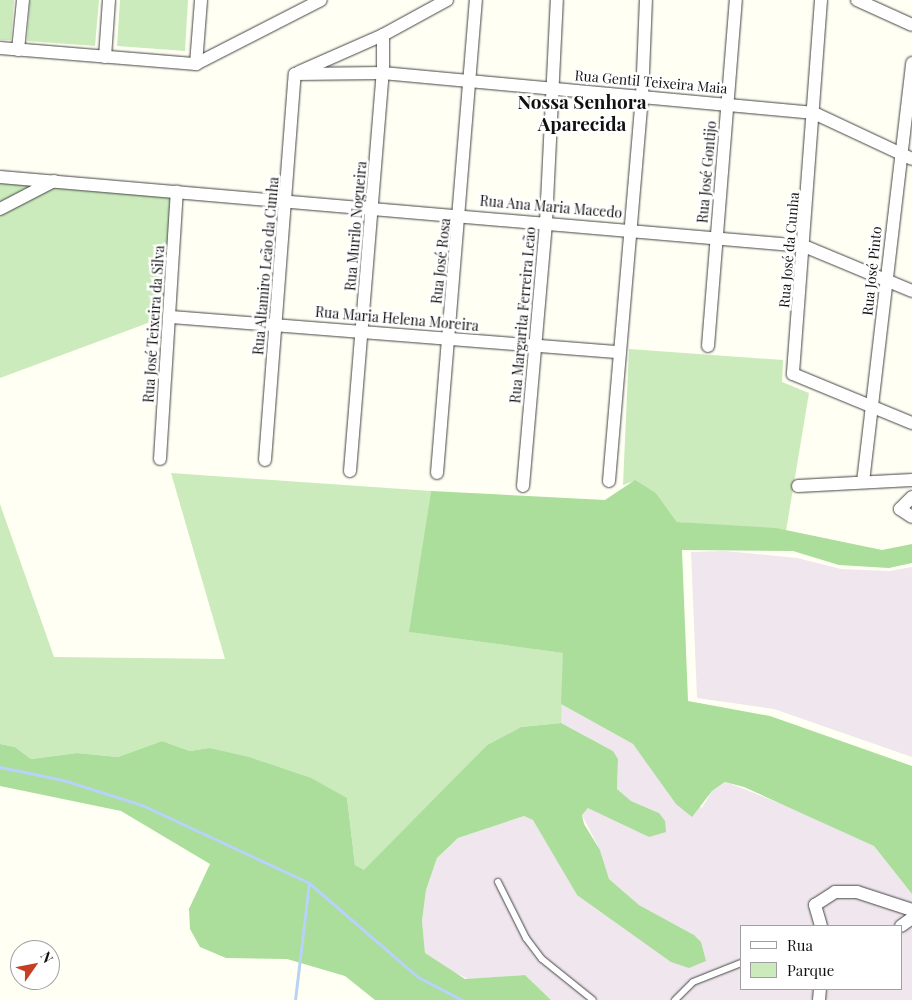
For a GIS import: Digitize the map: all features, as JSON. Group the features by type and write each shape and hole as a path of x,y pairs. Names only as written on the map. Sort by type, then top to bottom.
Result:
{"street":[{"path":"18,50 23,0"},
{"path":"105,57 108,0"},
{"path":"196,64 201,0"},
{"path":"0,48 196,64 300,5 321,0"},
{"path":"295,74 382,35 447,0"},
{"name":"Rua José Rosa","path":"437,474 461,214 467,82 476,0"},
{"name":"Rua Margarita Ferreira Leão","path":"523,486 546,222 557,0"},
{"path":"609,482 642,98 646,0"},
{"name":"Rua José Gontijo","path":"708,346 736,0"},
{"name":"Rua José da Cunha","path":"821,0 793,374 872,404 912,423"},
{"path":"857,0 912,25"},
{"name":"Rua Murilo Nogueira","path":"350,471 383,74 382,35"},
{"name":"Rua José Pinto","path":"863,482 887,280 899,153 912,63"},
{"name":"Rua Gentil Teixeira Maia","path":"295,74 383,74 467,82 553,87 642,98 814,113 912,159"},
{"name":"Rua Altamiro Leão da Cunha","path":"265,460 277,325 295,74"},
{"name":"Rua Ana Maria Macedo","path":"0,177 286,202 461,214 804,246 912,291"},
{"path":"0,209 54,181"},
{"name":"Rua José Teixeira da Silva","path":"160,459 171,317 177,192"},
{"name":"Rua Maria Helena Moreira","path":"171,317 620,352"},
{"path":"798,486 912,480"},
{"path":"912,497 900,509 912,516"},
{"path":"821,925 815,906 835,892 857,892 912,910"}],"lane":[{"path":"498,882 526,938 542,960 593,1000"},
{"path":"675,1000 692,982 740,963"}],"shaded area":[{"path":"725,551 797,558 841,569 890,571 912,567 912,757 774,709 697,698 691,552"},
{"path":"561,704 633,744 662,782 702,808 712,791 726,782 837,826 874,846 912,894 912,1000 551,1000 525,975 468,979 437,964 425,953 422,921 426,890 437,858 458,838 524,816 533,819 577,895 694,935 639,905 609,879 600,850 582,815 589,807 649,837 659,813 631,801 617,789 618,759 613,751 561,723"}],"green space":[{"path":"0,0 14,0 11,40 0,40"},
{"path":"30,0 99,0 95,46 27,41"},
{"path":"120,0 188,0 185,51 117,46"},
{"path":"0,180 45,183 0,205"},
{"path":"55,186 174,198 164,317 0,378 0,215"},
{"path":"629,349 783,360 782,382 809,393 786,531 677,522 656,493 634,481 623,485"},
{"path":"171,473 431,491 410,632 564,653 561,723 521,727 487,745 364,871 355,865 347,798 209,748 190,751 162,741 118,757 77,753 31,759 15,747 0,744 0,504 54,657 225,659"},
{"path":"635,480 656,493 677,522 776,528 882,550 912,544 912,563 889,568 839,565 793,551 682,550 688,701 770,716 912,766 912,894 874,846 744,787 725,782 712,791 692,817 676,804 633,744 561,704 563,653 409,632 431,491 605,500"},
{"path":"561,723 613,751 618,759 617,789 631,801 659,813 665,821 666,832 649,837 588,808 582,815 584,824 600,850 609,879 639,905 694,935 701,942 706,961 689,968 671,962 577,895 533,820 524,816 458,838 437,858 426,890 422,921 425,953 465,979 525,975 551,1000 375,1000 345,976 287,959 226,958 200,947 190,929 189,909 210,864 121,811 0,786 0,744 15,747 31,759 77,753 118,757 162,741 190,751 209,748 249,757 311,778 347,798 355,865 364,870 487,745 521,727"}],"waterway":[{"path":"0,767 63,780 142,805 309,883 418,977 462,1000"},
{"path":"295,1000 309,883"}],"district":[{"name":"Nossa Senhora Aparecida","path":"582,113"}]}
